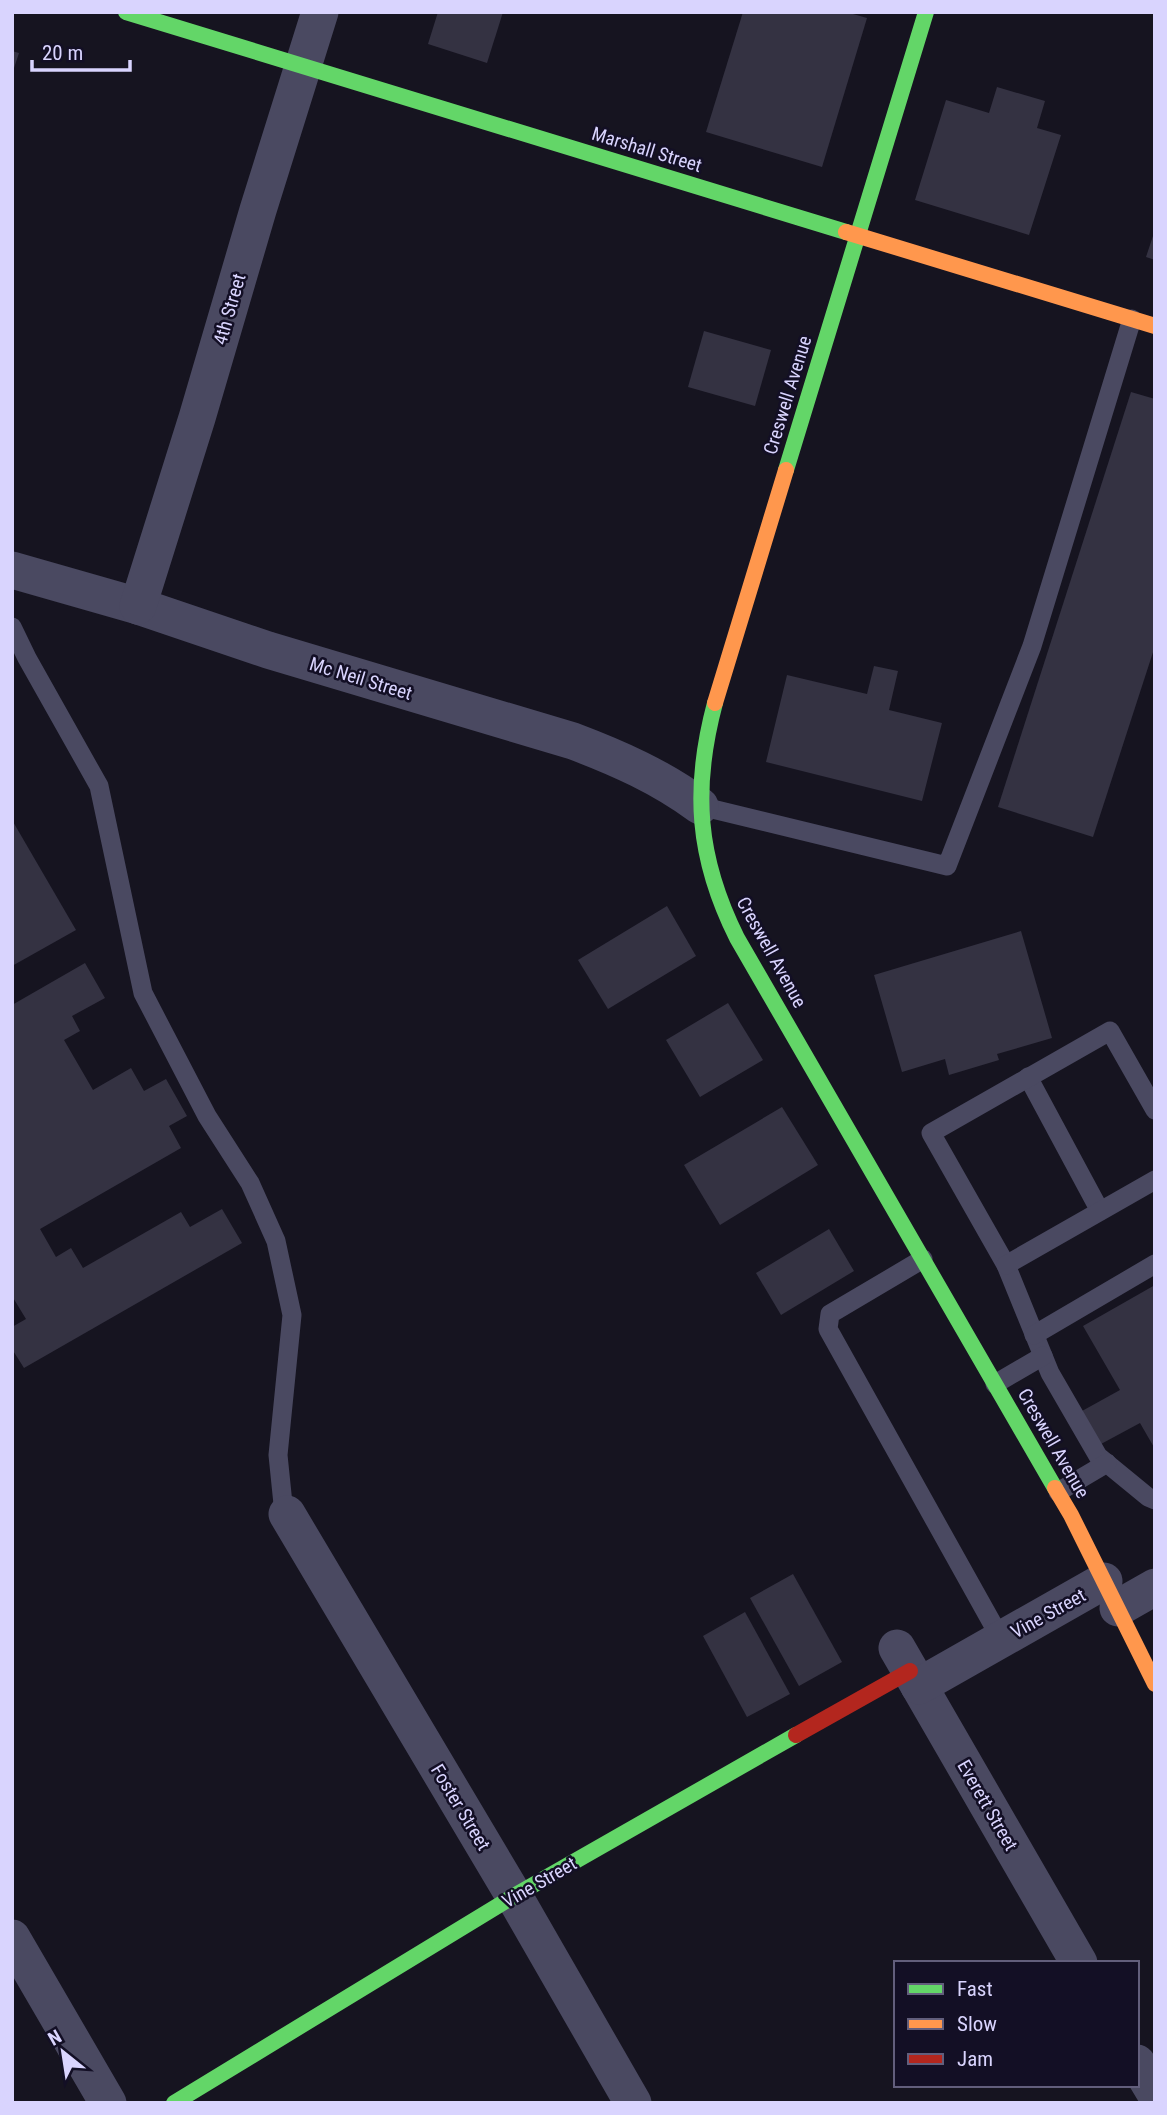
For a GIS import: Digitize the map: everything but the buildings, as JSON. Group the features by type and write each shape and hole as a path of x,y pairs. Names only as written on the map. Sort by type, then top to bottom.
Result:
{"street":[{"name":"Marshall Street","path":"127,12 1155,326"},
{"name":"4th Street","path":"138,607 320,12"},
{"name":"Creswell Avenue","path":"926,12 705,738 700,806 704,842 716,892 737,938 1058,1492 1155,1684"},
{"name":"Mc Neil Street","path":"12,570 573,741 630,764 676,788 700,806"},
{"name":"Foster Street","path":"287,1514 514,1896 633,2103"},
{"name":"Vine Street","path":"174,2103 514,1896 908,1669 1001,1639 1111,1595 1155,1587"},
{"name":"Everett Street","path":"908,1669 1078,1961"},
{"path":"12,1938 108,2103"},
{"path":"1139,2066 1155,2093"}],"lane":[{"path":"700,806 947,866 1032,646 1132,319"},
{"path":"12,627 99,786 143,993 207,1116 250,1183 276,1241 292,1315 278,1455 283,1504 287,1514"},
{"path":"1155,1110 1110,1031 931,1133 1006,1265 1050,1373 1098,1456 1147,1497 1155,1500"},
{"path":"1028,1077 1100,1211"},
{"path":"1006,1265 1155,1180"},
{"path":"923,1259 831,1314 828,1329 1001,1639"},
{"path":"1034,1335 1155,1264"},
{"path":"995,1384 1043,1356"},
{"path":"1058,1492 1107,1464"}],"traffic: fast":[{"path":"126,12 846,232"},
{"path":"786,470 926,12"},
{"path":"715,703 703,765 702,823 713,880 724,908 737,938 1055,1488"},
{"path":"174,2103 514,1896 796,1735"}],"traffic: slow":[{"path":"846,232 1155,326"},
{"path":"715,703 786,470"},
{"path":"1055,1488 1155,1684"}],"traffic: jam":[{"path":"796,1735 910,1671"}]}
